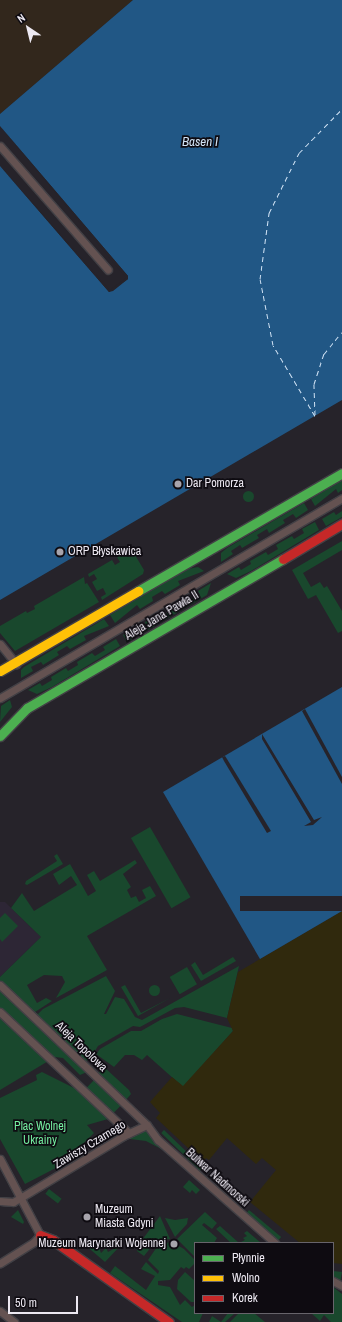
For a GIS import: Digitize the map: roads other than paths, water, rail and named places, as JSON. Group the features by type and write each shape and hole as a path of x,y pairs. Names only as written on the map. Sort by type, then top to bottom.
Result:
{"street":[{"path":"0,146 108,270"},
{"path":"0,671 16,664 342,473"},
{"path":"0,698 342,498"},
{"name":"Aleja Jana Pawła II","path":"0,736 27,708 342,524"},
{"path":"0,644 16,664"},
{"name":"Aleja Topolowa","path":"0,985 147,1126"},
{"path":"0,1012 129,1133"},
{"name":"Zawiszy Czarnego","path":"20,1198 129,1133 147,1126"},
{"name":"Bulwar Nadmorski","path":"147,1126 158,1140 274,1242"},
{"path":"0,1159 40,1235 53,1240 169,1322"},
{"path":"0,1201 13,1202 20,1198"},
{"path":"0,1263 34,1242 40,1235"},
{"path":"0,1311 14,1322"}],"water":[{"name":"Basen I","path":"133,0 342,0 342,400 0,600 0,166 109,292 128,279 128,276 0,126 0,114"},
{"path":"342,687 342,911 260,959 163,792"}],"place":[{"name":"Dar Pomorza","path":"178,484"},
{"name":"ORP Błyskawica","path":"60,552"},
{"name":"Muzeum Miasta Gdyni","path":"87,1217"},
{"name":"Muzeum Marynarki Wojennej","path":"174,1244"}],"park label":[{"name":"Plac Wolnej Ukrainy","path":"40,1134"}]}
